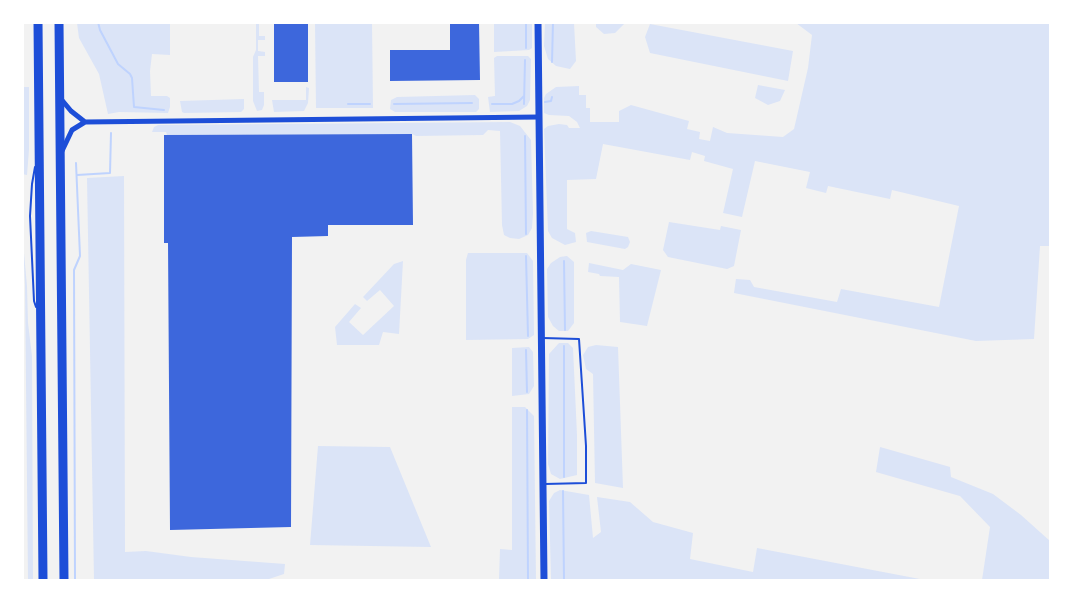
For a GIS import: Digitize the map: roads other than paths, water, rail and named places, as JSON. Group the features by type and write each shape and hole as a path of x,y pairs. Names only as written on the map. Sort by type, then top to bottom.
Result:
{"highway":[{"path":"38,22 43,580"},
{"path":"59,22 64,580"}],"street":[{"path":"538,22 543,580"},
{"path":"60,98 85,122"},
{"path":"60,155 72,130 85,122 538,117"}],"lane":[{"path":"542,338 579,339 586,446 585,483 543,484"}],"waterway":[{"path":"98,22 118,64 132,78 134,107 164,110"},
{"path":"526,22 526,48"},
{"path":"552,62 553,22"},
{"path":"524,104 525,60"},
{"path":"492,104 512,104 524,96"},
{"path":"545,102 551,101 552,97"},
{"path":"394,104 472,103"},
{"path":"348,104 370,104"},
{"path":"77,175 110,173 111,133"},
{"path":"525,136 526,234"},
{"path":"75,580 74,270 80,256 76,163"},
{"path":"526,256 528,336"},
{"path":"564,261 565,330"},
{"path":"564,346 564,477"},
{"path":"526,350 527,392"},
{"path":"527,410 528,580"},
{"path":"563,491 564,580"}]}
